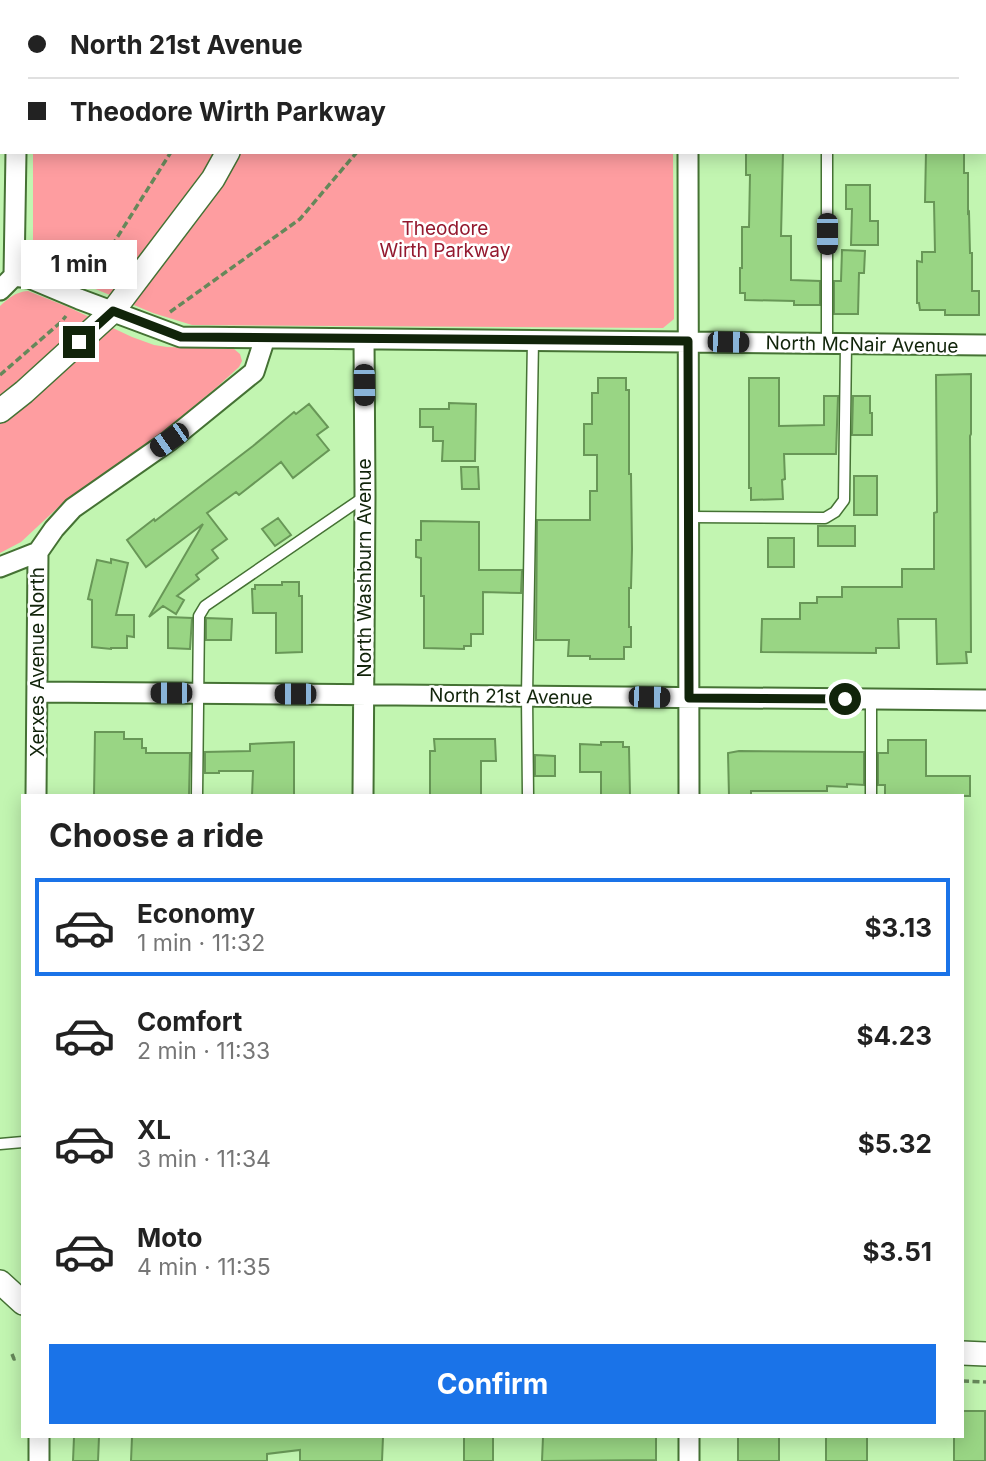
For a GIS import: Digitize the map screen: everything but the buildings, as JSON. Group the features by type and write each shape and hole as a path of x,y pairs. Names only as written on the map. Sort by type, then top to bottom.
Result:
{"street":[{"path":"0,290 14,276 16,154"},
{"path":"0,411 113,311 213,179 227,154"},
{"path":"688,154 689,794"},
{"name":"North McNair Avenue","path":"14,276 29,278 181,337 986,345"},
{"name":"Xerxes Avenue North","path":"36,794 38,552 54,529 74,508 169,440 254,372 265,338"},
{"name":"North Washburn Avenue","path":"363,794 364,339"},
{"path":"0,567 38,552"},
{"name":"North 21st Avenue","path":"37,692 986,701"},
{"path":"0,1282 21,1301"},
{"path":"964,1353 986,1354"},
{"path":"39,1438 39,1461"},
{"path":"689,1438 689,1461"}],"lane":[{"path":"690,517 825,518 835,512 844,500 827,154"},
{"path":"528,794 533,340"},
{"path":"197,794 199,616 205,606 365,496"},
{"path":"871,699 871,794"},
{"path":"0,1144 21,1142"}],"path":[{"path":"0,375 61,322 79,299 170,154"},
{"path":"146,324 175,309 300,219 355,154"},
{"path":"12,1354 14,1359 18,1358"},
{"path":"964,1381 986,1382"}],"green space":[{"name":"Theodore Wirth Parkway","path":"33,154 673,154 674,319 663,328 192,325 153,313 33,263"},
{"path":"28,291 154,345 234,349 240,354 242,361 217,387 162,433 66,500 21,542 0,553 0,306 16,294"}],"route":[{"path":"79,342 113,311 181,337 688,341 689,698 845,699"}]}
